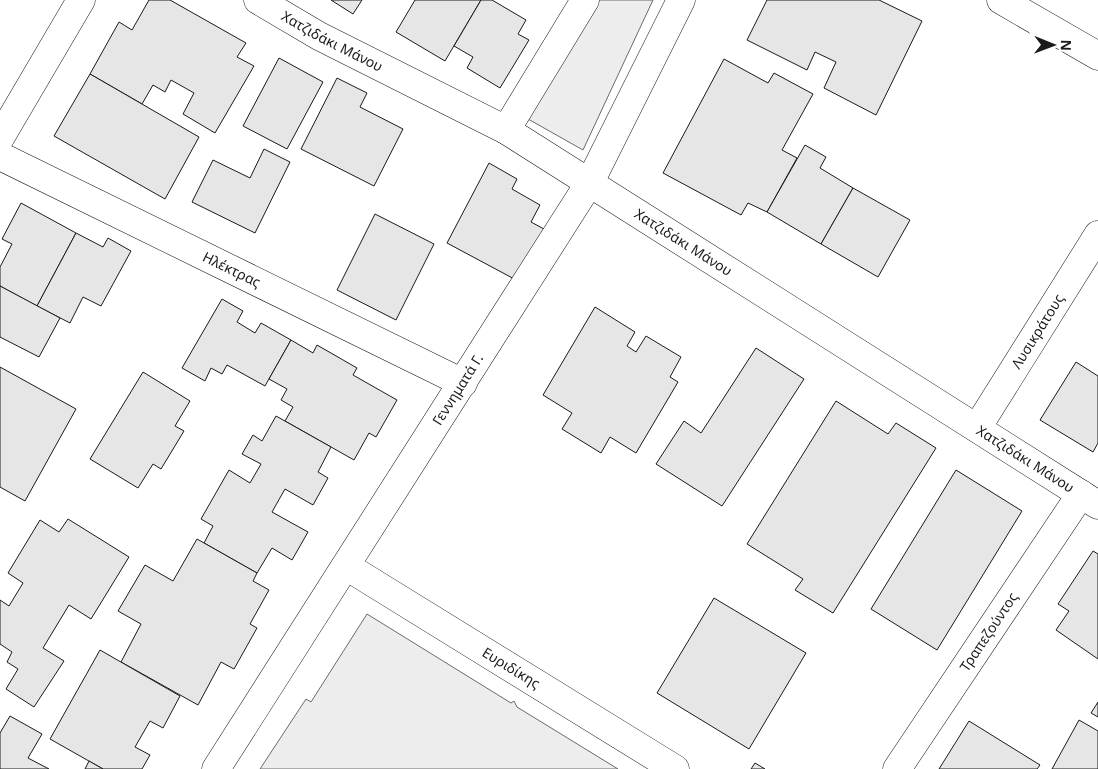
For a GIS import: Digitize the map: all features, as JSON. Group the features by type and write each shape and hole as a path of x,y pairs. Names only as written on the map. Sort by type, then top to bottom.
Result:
{"street":[{"path":"0,138 81,0"},
{"name":"Χατζιδάκι Μάνου","path":"258,0 319,36 506,130 1089,500"},
{"path":"506,130 585,0"},
{"name":"Γεννηματά Γ.","path":"216,769 590,182 681,0"},
{"path":"1001,0 1098,56"},
{"name":"Ηλέκτρας","path":"0,156 463,382"},
{"name":"Λυσικράτους","path":"977,428 1098,235"},
{"name":"Τραπεζούντος","path":"896,769 1089,500"},
{"name":"Ευριδίκης","path":"346,566 675,769"}],"shaded area":[{"path":"599,0 653,0 583,150 528,119"},
{"path":"367,614 511,703 514,701 517,707 618,769 260,769 306,699 311,702"}],"building":[{"path":"149,0 170,0 246,43 237,57 254,66 215,133 183,114 194,93 171,80 165,92 153,85 142,104 90,74 119,22 132,30"},
{"path":"331,0 362,0 353,14"},
{"path":"415,0 481,0 445,61 396,32"},
{"path":"481,0 492,0 526,20 518,34 529,40 500,88 467,68 473,57 454,46"},
{"path":"767,0 879,0 922,21 876,115 824,88 836,62 815,52 807,70 747,40"},
{"path":"279,58 323,82 287,149 243,126"},
{"path":"724,59 768,83 774,73 813,94 782,150 797,158 767,212 748,203 741,215 663,173"},
{"path":"90,74 199,137 165,199 54,136"},
{"path":"337,78 367,93 360,107 403,129 374,186 301,149"},
{"path":"805,145 826,157 820,168 853,188 821,244 767,212"},
{"path":"264,149 290,162 255,233 192,202 213,160 250,178"},
{"path":"489,163 517,179 512,189 540,205 531,222 544,229 518,281 447,243"},
{"path":"853,188 910,220 878,277 821,244"},
{"path":"21,203 76,233 37,306 0,286 0,267 12,244 2,239"},
{"path":"375,214 434,244 396,320 337,290"},
{"path":"76,233 103,247 108,238 131,251 101,306 83,297 70,323 37,306"},
{"path":"0,286 60,318 39,357 0,337"},
{"path":"222,299 243,311 237,322 255,333 261,323 291,340 265,386 227,365 222,374 211,368 205,381 182,368"},
{"path":"595,307 635,332 627,346 636,352 646,336 681,357 670,377 678,382 636,453 610,437 601,453 562,429 572,413 543,395"},
{"path":"291,340 313,353 317,345 357,368 353,375 397,400 376,437 369,433 354,460 285,421 293,407 281,400 287,389 269,379"},
{"path":"756,348 804,379 722,506 656,464 684,421 701,433"},
{"path":"1076,362 1098,376 1098,443 1093,452 1040,420"},
{"path":"0,367 76,409 25,501 0,487"},
{"path":"143,372 190,401 175,426 184,431 161,469 153,464 138,488 90,459"},
{"path":"836,401 888,434 896,423 936,448 833,613 795,590 803,579 747,544"},
{"path":"276,416 331,447 318,472 328,478 313,505 285,489 272,512 308,532 292,560 272,548 257,573 204,543 213,526 201,519 229,470 250,483 261,464 242,454 253,435 262,441"},
{"path":"956,470 1022,511 937,650 871,609"},
{"path":"68,519 129,557 91,619 69,605 43,648 64,661 34,707 6,689 18,669 7,662 12,652 0,644 0,600 9,606 23,583 8,573 40,520 59,532"},
{"path":"197,539 257,573 253,581 269,590 250,624 257,628 234,669 221,662 198,705 121,662 141,624 118,611 145,565 173,581"},
{"path":"1093,551 1098,554 1098,659 1056,630 1069,611 1058,604"},
{"path":"714,598 806,653 749,749 657,693"},
{"path":"100,650 180,696 163,728 150,721 135,747 150,755 142,769 103,769 50,739"},
{"path":"1098,702 1098,717 1091,713"},
{"path":"10,716 42,734 28,758 49,769 0,769 0,733"},
{"path":"1079,720 1098,731 1098,769 1052,769"},
{"path":"969,721 1040,765 1037,769 939,769"},
{"path":"89,761 103,769 85,769"},
{"path":"755,763 765,769 751,769"}]}
